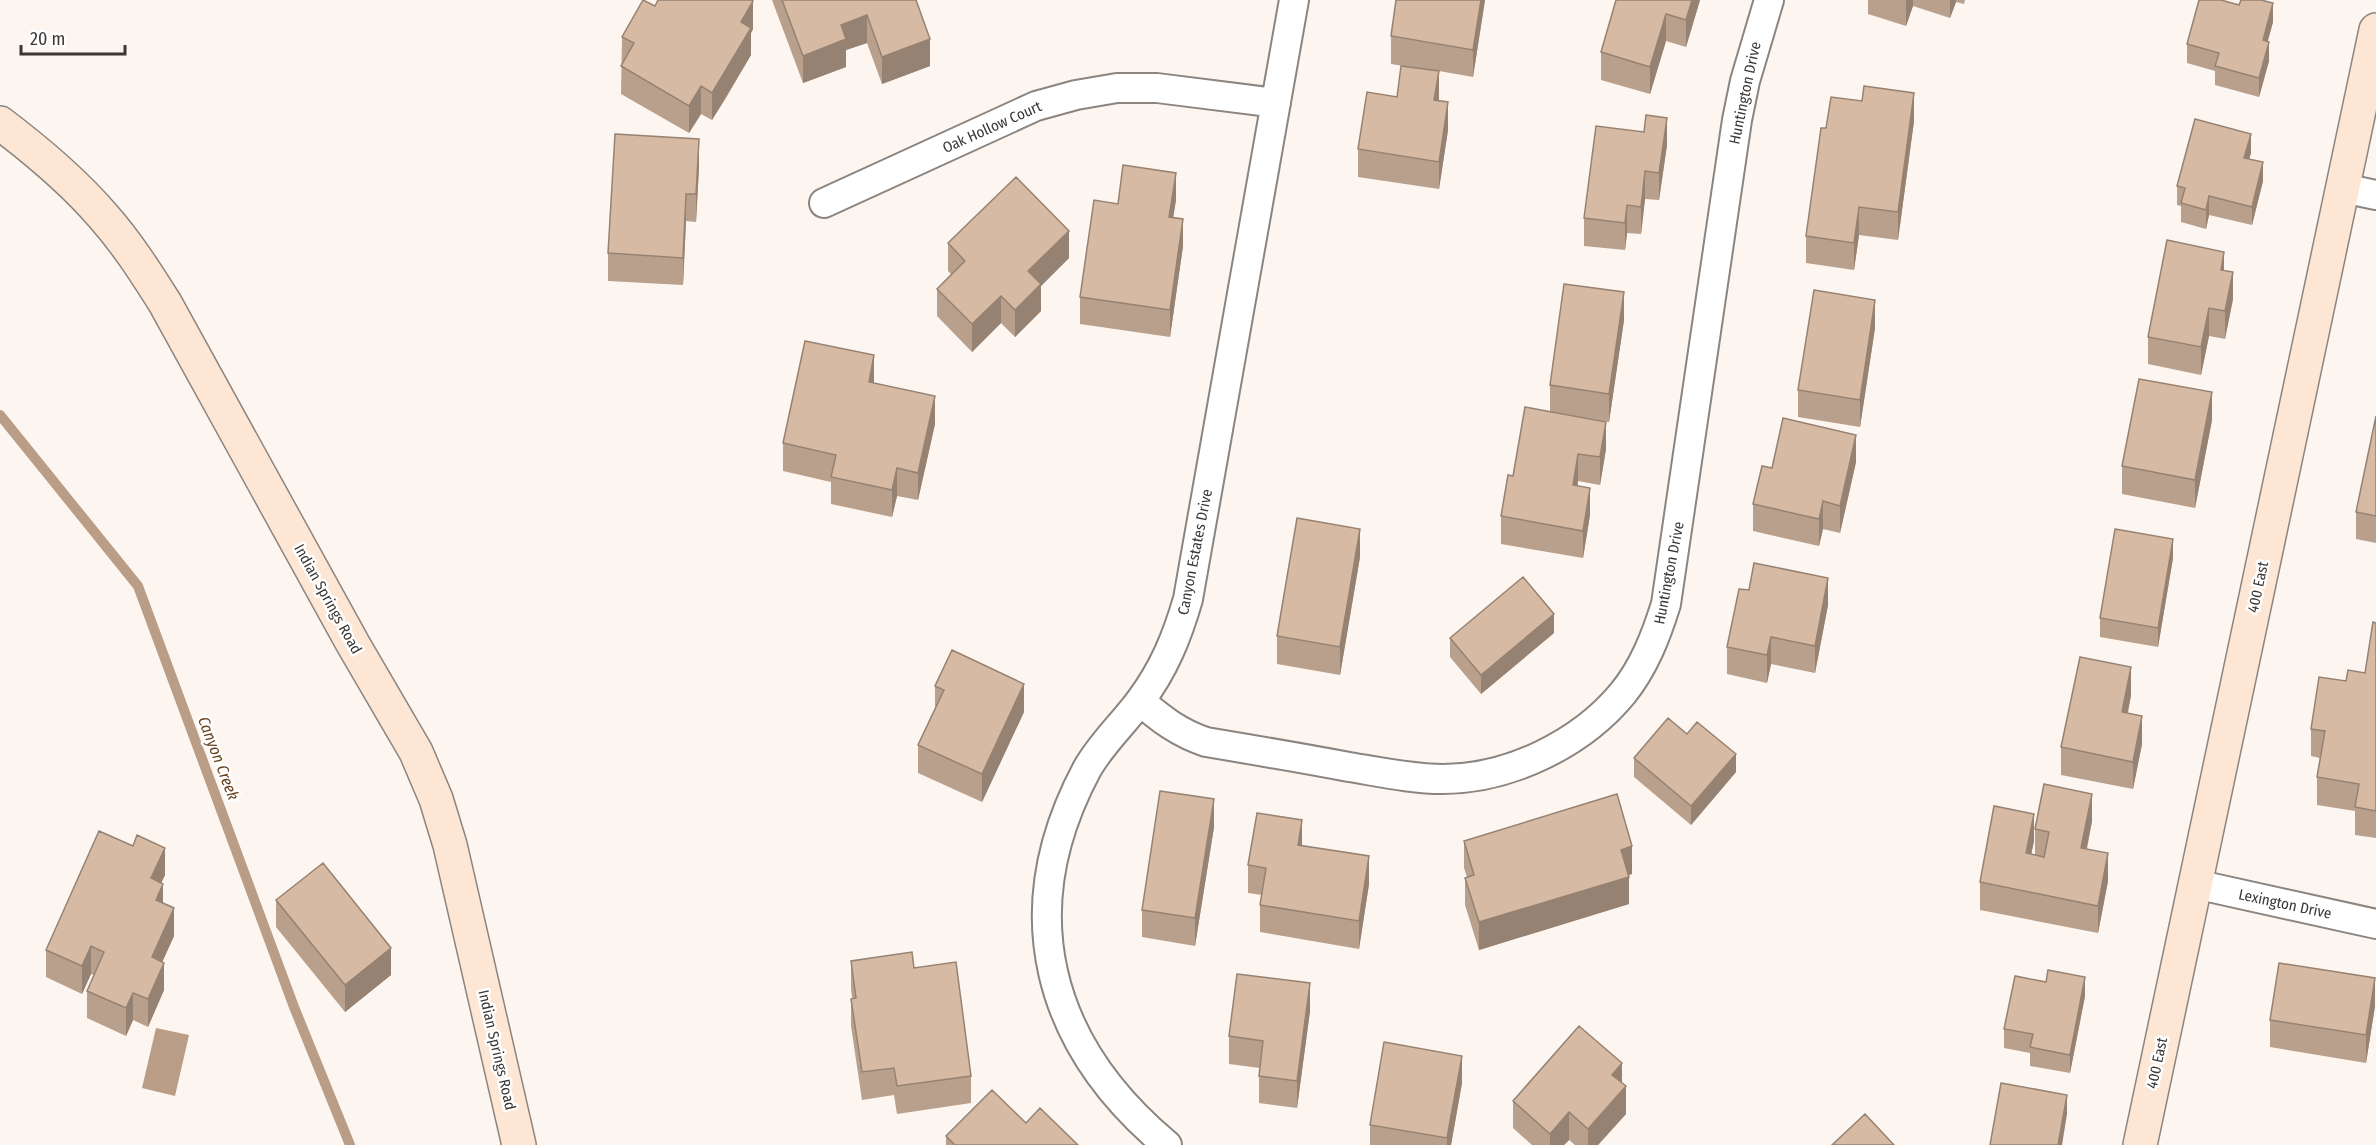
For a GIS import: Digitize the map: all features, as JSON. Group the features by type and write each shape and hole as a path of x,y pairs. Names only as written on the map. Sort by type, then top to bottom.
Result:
{"street":[{"name":"Canyon Estates Drive","path":"1167,1145 1125,1107 1102,1080 1082,1050 1063,1007 1054,978 1048,938 1047,897 1052,859 1062,824 1089,767 1162,670 1178,635 1188,599 1294,0"},
{"name":"Huntington Drive","path":"1140,701 1170,726 1187,736 1206,742 1402,776 1445,779 1495,772 1543,754 1585,728 1622,694 1649,651 1666,604 1737,120 1745,81 1769,0"},
{"name":"400 East","path":"2140,1145 2376,30"},
{"name":"Oak Hollow Court","path":"824,204 1036,106 1076,95 1117,88 1157,88 1276,103"},
{"name":"Indian Springs Road","path":"0,123 66,178 103,216 136,258 165,303 353,644 416,752 436,799 453,856 519,1145"},
{"path":"2343,188 2376,195"},
{"name":"Lexington Drive","path":"2195,884 2376,924"}],"shaded area":[{"path":"156,1028 189,1035 175,1096 142,1088"}],"building":[{"path":"643,0 655,6 658,0 753,1 741,22 751,28 712,93 701,86 689,106 621,66 634,43 622,37"},
{"path":"782,0 916,0 930,39 882,57 867,15 841,25 846,39 803,56"},
{"path":"1396,0 1481,0 1473,50 1391,36"},
{"path":"1616,0 1692,0 1686,20 1666,14 1650,67 1601,52"},
{"path":"2199,0 2221,0 2239,5 2241,0 2261,0 2273,3 2263,40 2269,42 2259,78 2215,66 2219,53 2187,44"},
{"path":"1401,66 1439,71 1434,100 1448,102 1439,162 1358,149 1367,92 1397,97"},
{"path":"1864,86 1914,93 1898,212 1859,207 1854,243 1806,236 1821,128 1826,128 1831,97 1862,101"},
{"path":"1646,115 1667,118 1659,173 1645,171 1641,207 1627,205 1625,223 1584,218 1596,126 1644,132"},
{"path":"2195,119 2251,134 2244,158 2263,162 2252,207 2209,196 2206,210 2181,203 2185,188 2177,186"},
{"path":"615,134 699,139 696,194 686,194 683,258 608,253"},
{"path":"1123,165 1176,173 1169,217 1183,219 1170,310 1080,297 1094,200 1118,204"},
{"path":"1016,177 1069,231 1028,271 1041,284 1015,310 1001,296 972,324 937,289 965,261 948,243"},
{"path":"2167,240 2224,252 2221,270 2233,272 2225,311 2209,308 2201,347 2148,337"},
{"path":"1564,284 1624,292 1609,394 1550,385"},
{"path":"1814,290 1875,300 1860,400 1798,390"},
{"path":"805,341 874,355 869,382 935,396 918,473 897,468 892,490 831,477 836,455 783,443"},
{"path":"2139,379 2212,392 2195,480 2122,466"},
{"path":"1525,407 1606,422 1600,457 1578,454 1573,485 1590,488 1583,531 1501,516 1508,475 1513,476"},
{"path":"2376,416 2376,516 2356,512"},
{"path":"1783,418 1856,435 1840,506 1823,501 1819,519 1753,504 1762,466 1772,468"},
{"path":"1297,518 1360,529 1340,647 1277,636"},
{"path":"2115,529 2173,539 2158,628 2100,618"},
{"path":"1754,563 1828,578 1815,646 1771,637 1767,655 1727,647 1739,589 1749,590"},
{"path":"1523,577 1554,614 1481,675 1450,638"},
{"path":"2373,622 2376,623 2376,811 2355,807 2359,784 2317,777 2325,731 2311,729 2319,677 2346,681 2348,670 2365,673"},
{"path":"952,650 1024,684 982,774 918,745 944,690 935,686"},
{"path":"2080,657 2131,667 2122,712 2142,716 2133,762 2061,747"},
{"path":"1668,718 1687,734 1697,722 1736,754 1691,806 1634,758"},
{"path":"2044,784 2092,794 2081,848 2108,853 2098,906 1980,882 1994,806 2034,814 2026,853 2044,857 2049,832 2035,829"},
{"path":"1160,791 1214,799 1195,918 1142,910"},
{"path":"1617,794 1632,846 1621,850 1629,877 1479,922 1465,878 1474,875 1464,841"},
{"path":"1257,813 1302,820 1298,845 1369,856 1359,921 1260,905 1266,868 1248,865"},
{"path":"99,831 133,846 137,835 165,848 151,878 163,884 156,900 174,908 152,957 164,963 148,999 133,993 126,1008 87,991 104,952 91,946 82,966 46,950"},
{"path":"323,863 391,948 345,985 276,900"},
{"path":"912,952 914,968 956,962 971,1076 897,1086 894,1068 862,1072 851,999 856,998 851,961"},
{"path":"2279,963 2375,978 2366,1035 2270,1020"},
{"path":"2048,970 2085,977 2070,1055 2030,1047 2033,1034 2004,1029 2015,976 2046,982"},
{"path":"1237,974 1310,983 1297,1081 1259,1076 1263,1041 1229,1036"},
{"path":"1579,1026 1622,1063 1612,1075 1626,1086 1588,1129 1569,1112 1550,1134 1513,1101"},
{"path":"1384,1042 1462,1056 1447,1138 1370,1125"},
{"path":"2001,1083 2067,1095 2058,1145 1990,1145"},
{"path":"992,1090 1026,1123 1040,1108 1078,1145 955,1145 946,1136"},
{"path":"1865,1114 1894,1145 1832,1145"}],"waterway":[{"name":"Canyon Creek","path":"0,415 138,586 294,1007 350,1145"}]}
